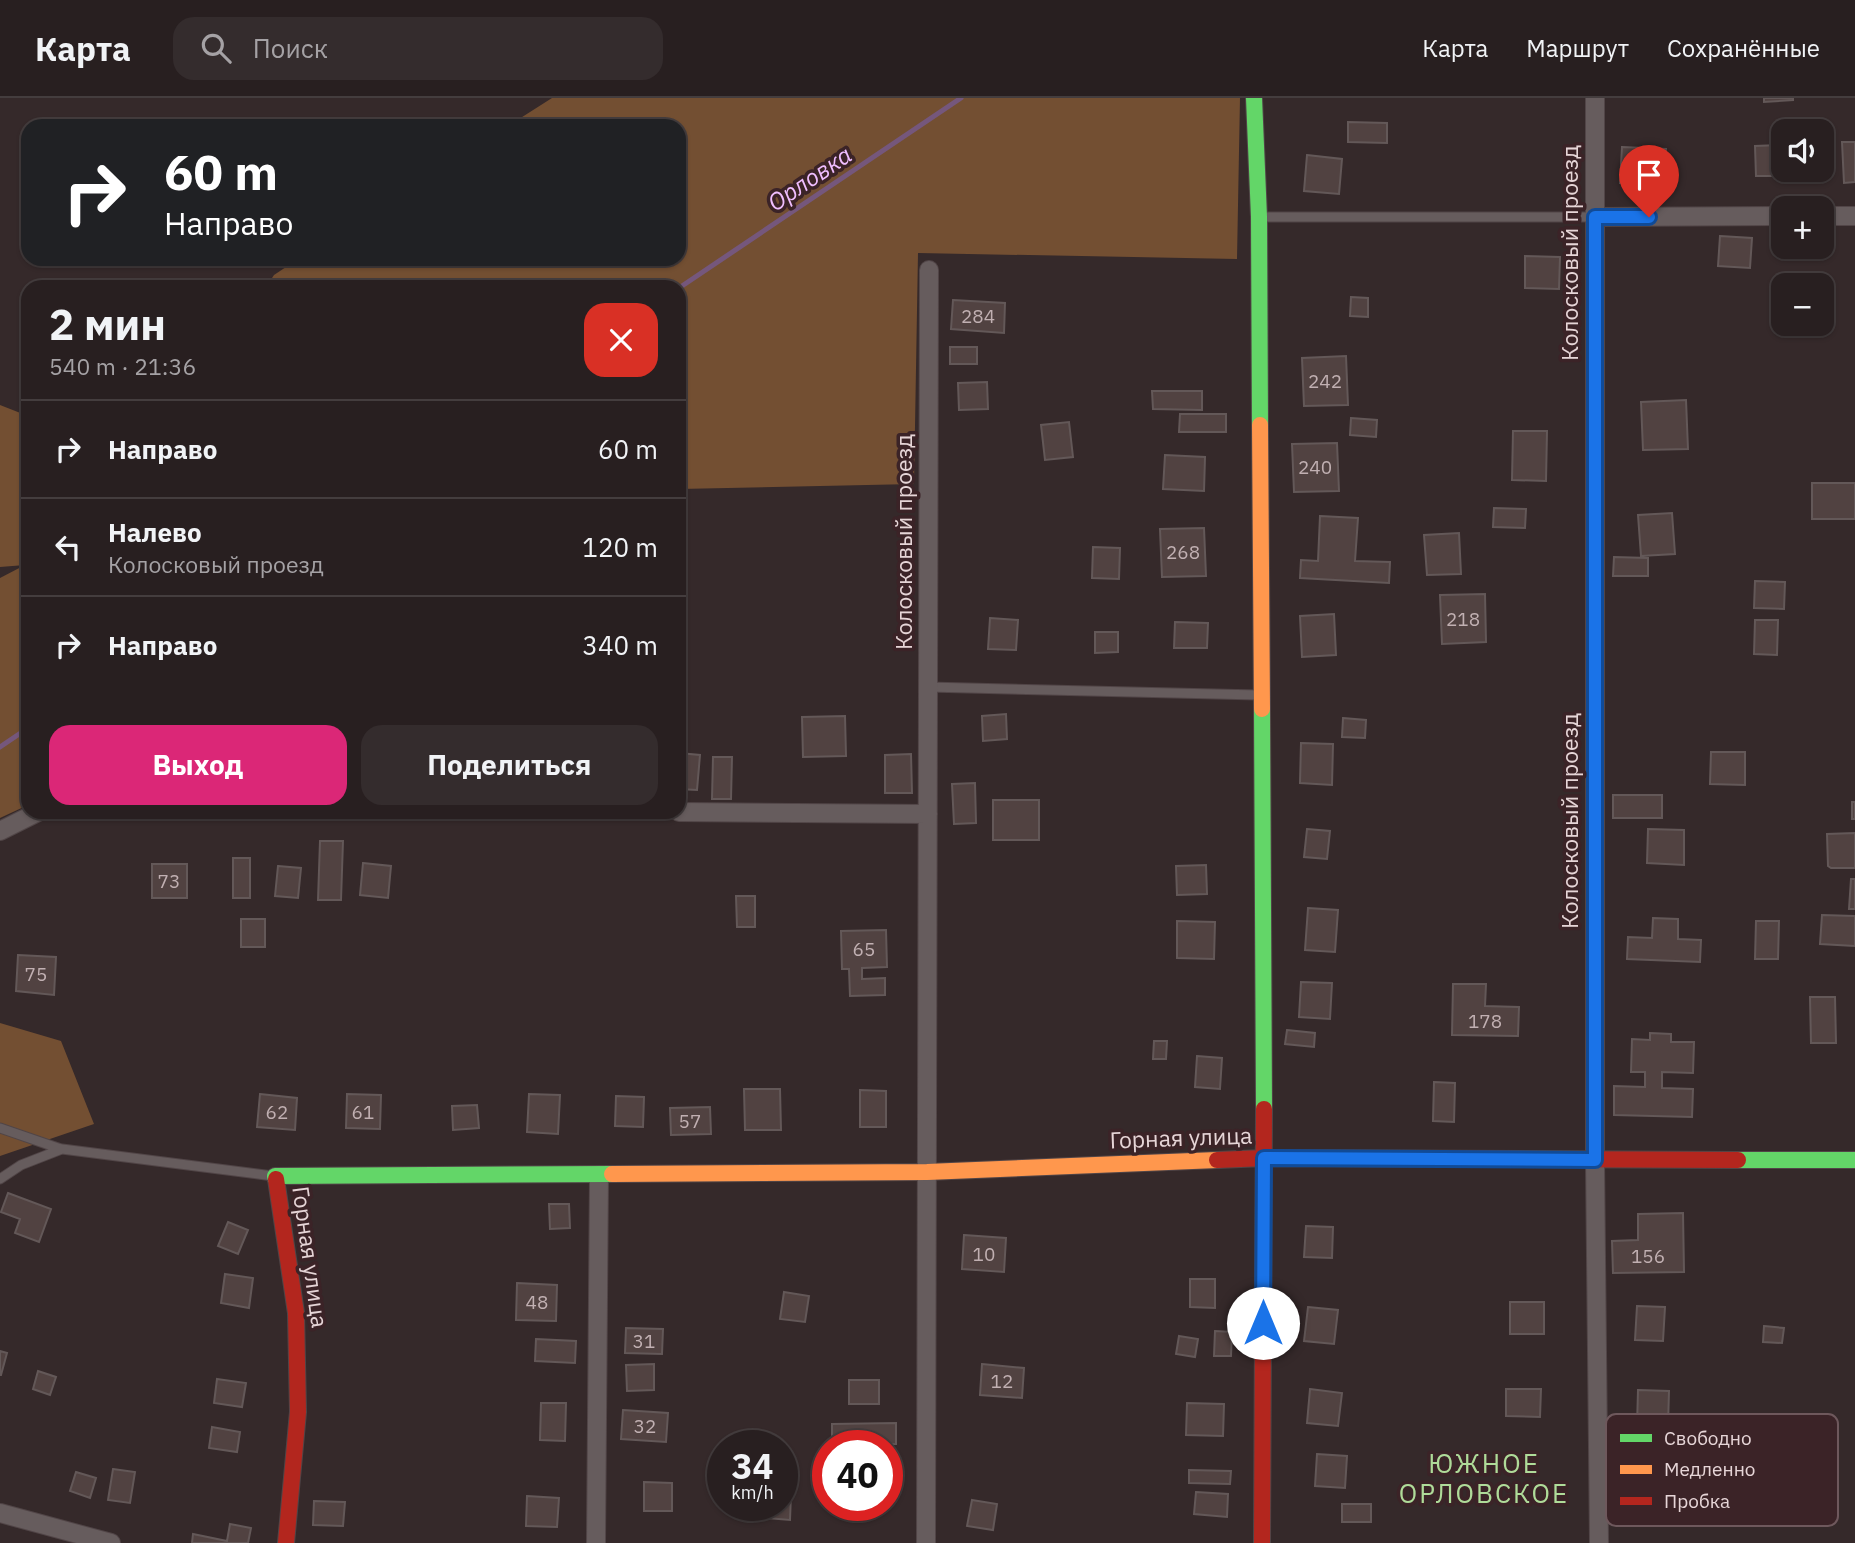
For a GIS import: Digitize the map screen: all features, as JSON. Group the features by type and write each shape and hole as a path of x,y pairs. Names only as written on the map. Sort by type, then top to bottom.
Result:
{"street":[{"path":"1254,98 1259,217 1264,1158 1855,1160"},
{"name":"Колосковый проезд","path":"1595,98 1595,1160 1599,1543"},
{"path":"1595,217 1771,216"},
{"path":"1834,216 1855,216"},
{"name":"Колосковый проезд","path":"928,814 929,270"},
{"path":"686,812 928,814 926,1543"},
{"path":"0,831 24,819"},
{"name":"Горная улица","path":"286,1543 298,1412 296,1313 275,1176 927,1172 1264,1158 1262,1543"},
{"path":"596,1543 599,1175"},
{"path":"0,1513 111,1543"}],"lane":[{"path":"1259,217 1595,217"},
{"path":"928,687 1260,695"},
{"path":"0,1128 62,1149 275,1176"},
{"path":"0,1179 21,1165 62,1149"}],"shaded area":[{"path":"552,98 1240,98 1237,259 918,253 914,484 686,489 686,280 271,280 288,266 686,266 686,119 519,119"},
{"path":"0,405 21,413 21,565 0,567"},
{"path":"21,567 21,808 0,818 0,578"},
{"path":"0,1023 61,1041 94,1124 0,1156"}],"building":[{"path":"1764,98 1793,98 1793,100 1764,102"},
{"path":"1348,122 1387,123 1387,143 1348,142"},
{"path":"1842,142 1855,142 1855,182 1844,183"},
{"path":"1771,145 1771,176 1756,176 1755,146"},
{"path":"1622,147 1666,149 1664,186 1620,183"},
{"path":"1307,155 1342,159 1339,194 1304,191"},
{"path":"1720,236 1752,238 1750,268 1718,266"},
{"path":"1525,256 1560,257 1559,289 1525,288"},
{"path":"1351,297 1368,298 1368,317 1350,316"},
{"path":"953,300 1005,303 1004,333 951,329"},
{"path":"950,347 977,347 977,364 950,364"},
{"path":"1346,356 1348,405 1304,406 1302,358"},
{"path":"987,382 988,409 959,410 958,383"},
{"path":"1152,391 1202,391 1202,410 1153,409"},
{"path":"1686,400 1688,449 1643,450 1641,402"},
{"path":"1180,414 1226,414 1226,432 1179,432"},
{"path":"1351,418 1377,420 1376,437 1350,435"},
{"path":"1069,422 1073,457 1045,460 1041,425"},
{"path":"1513,431 1547,431 1546,481 1512,480"},
{"path":"1337,443 1339,491 1294,492 1292,444"},
{"path":"1165,455 1205,457 1204,491 1163,489"},
{"path":"1812,483 1855,483 1855,519 1812,519"},
{"path":"1494,508 1526,509 1525,528 1493,527"},
{"path":"1672,513 1675,554 1641,556 1638,515"},
{"path":"1320,516 1358,518 1355,561 1390,562 1389,583 1300,578 1301,560 1318,561"},
{"path":"1204,528 1206,576 1162,577 1160,529"},
{"path":"1459,533 1461,574 1427,575 1424,535"},
{"path":"1093,547 1120,548 1119,579 1092,578"},
{"path":"1614,557 1648,558 1648,576 1613,576"},
{"path":"1755,581 1785,582 1784,609 1754,608"},
{"path":"1485,594 1486,642 1442,644 1440,595"},
{"path":"1334,614 1336,655 1302,657 1300,616"},
{"path":"990,618 1018,620 1016,650 988,649"},
{"path":"1755,620 1778,620 1777,655 1754,654"},
{"path":"1175,622 1208,623 1207,648 1174,648"},
{"path":"1095,632 1118,632 1118,652 1095,653"},
{"path":"1006,714 1007,739 983,741 982,716"},
{"path":"845,716 846,756 803,757 802,717"},
{"path":"1343,718 1366,720 1365,738 1342,737"},
{"path":"1301,743 1333,744 1332,785 1300,783"},
{"path":"1711,752 1745,752 1745,785 1710,784"},
{"path":"686,754 700,755 697,790 686,789"},
{"path":"911,754 912,793 885,793 885,755"},
{"path":"713,757 732,757 731,799 712,799"},
{"path":"975,783 976,823 954,824 952,784"},
{"path":"1613,795 1662,795 1662,818 1613,818"},
{"path":"993,800 1039,800 1039,840 993,840"},
{"path":"1852,802 1855,802 1855,819 1852,819"},
{"path":"1307,829 1330,831 1327,859 1304,857"},
{"path":"1648,829 1684,830 1684,865 1647,863"},
{"path":"1855,833 1855,868 1828,866 1827,834"},
{"path":"320,841 343,841 341,900 318,900"},
{"path":"233,858 250,858 250,898 233,898"},
{"path":"363,863 391,866 388,898 360,895"},
{"path":"152,864 187,864 187,898 152,898"},
{"path":"1206,865 1207,894 1177,895 1176,866"},
{"path":"278,866 301,868 298,898 275,896"},
{"path":"1851,879 1855,879 1855,909 1849,909"},
{"path":"736,896 755,896 755,927 737,927"},
{"path":"1308,908 1338,910 1335,952 1305,950"},
{"path":"1822,915 1855,916 1855,946 1820,944"},
{"path":"1653,918 1678,919 1678,939 1701,940 1700,962 1627,959 1628,937 1652,938"},
{"path":"241,919 265,919 265,947 241,947"},
{"path":"1177,921 1215,922 1214,959 1177,958"},
{"path":"1756,921 1779,921 1778,959 1755,959"},
{"path":"886,930 887,967 862,968 862,979 885,978 885,995 850,996 849,969 842,969 841,931"},
{"path":"18,955 56,957 54,995 16,991"},
{"path":"1301,982 1332,983 1330,1019 1299,1017"},
{"path":"1453,984 1486,984 1485,1006 1519,1007 1518,1036 1452,1035"},
{"path":"1810,997 1835,997 1836,1043 1811,1043"},
{"path":"1287,1030 1315,1033 1314,1047 1285,1044"},
{"path":"1650,1033 1671,1034 1671,1042 1694,1042 1693,1073 1662,1072 1662,1088 1693,1089 1692,1117 1614,1115 1614,1086 1645,1087 1645,1072 1631,1072 1632,1039 1650,1040"},
{"path":"1154,1041 1167,1041 1166,1059 1153,1059"},
{"path":"1197,1056 1222,1058 1220,1089 1195,1087"},
{"path":"1434,1082 1455,1083 1454,1122 1433,1121"},
{"path":"744,1089 780,1089 781,1130 745,1130"},
{"path":"860,1090 886,1091 886,1127 860,1127"},
{"path":"260,1094 297,1098 295,1130 257,1127"},
{"path":"347,1094 381,1095 380,1129 346,1128"},
{"path":"529,1094 560,1095 558,1134 527,1132"},
{"path":"616,1096 644,1097 643,1127 615,1126"},
{"path":"477,1105 479,1128 453,1130 452,1106"},
{"path":"710,1107 711,1134 671,1135 670,1108"},
{"path":"8,1193 51,1209 39,1242 15,1233 20,1219 1,1212"},
{"path":"549,1204 569,1204 570,1228 550,1229"},
{"path":"1683,1213 1684,1272 1613,1273 1612,1241 1638,1240 1638,1214"},
{"path":"228,1222 248,1230 238,1254 218,1246"},
{"path":"1306,1226 1333,1227 1332,1258 1304,1257"},
{"path":"964,1235 1006,1238 1004,1272 962,1269"},
{"path":"225,1274 253,1278 249,1308 221,1303"},
{"path":"1190,1279 1215,1279 1215,1308 1190,1307"},
{"path":"517,1283 557,1285 556,1321 516,1320"},
{"path":"784,1292 809,1296 805,1322 780,1319"},
{"path":"1510,1302 1544,1302 1544,1334 1510,1334"},
{"path":"1637,1306 1665,1307 1663,1341 1635,1340"},
{"path":"1308,1307 1338,1310 1334,1344 1304,1341"},
{"path":"1764,1326 1784,1328 1782,1343 1763,1342"},
{"path":"626,1328 663,1329 662,1354 625,1353"},
{"path":"1215,1331 1232,1332 1231,1356 1214,1356"},
{"path":"1179,1336 1198,1339 1195,1357 1176,1354"},
{"path":"536,1339 576,1341 575,1363 535,1361"},
{"path":"0,1351 7,1353 1,1375 0,1375"},
{"path":"654,1364 654,1390 627,1391 626,1365"},
{"path":"982,1364 1024,1368 1022,1398 980,1395"},
{"path":"38,1371 56,1377 50,1395 33,1389"},
{"path":"217,1379 246,1383 242,1407 214,1403"},
{"path":"849,1380 879,1380 879,1404 849,1404"},
{"path":"1310,1389 1342,1393 1338,1426 1307,1423"},
{"path":"1506,1389 1541,1389 1540,1417 1506,1416"},
{"path":"1638,1390 1669,1391 1668,1414 1637,1414"},
{"path":"541,1403 566,1403 565,1441 540,1440"},
{"path":"1187,1403 1224,1404 1223,1436 1186,1435"},
{"path":"623,1410 668,1413 666,1442 621,1439"},
{"path":"896,1423 896,1430 832,1430 832,1424"},
{"path":"212,1427 240,1432 237,1452 209,1448"},
{"path":"1317,1454 1347,1456 1345,1488 1315,1486"},
{"path":"113,1469 135,1472 130,1503 108,1500"},
{"path":"1189,1470 1231,1471 1230,1484 1189,1483"},
{"path":"76,1472 96,1478 90,1498 70,1491"},
{"path":"644,1482 672,1483 672,1511 644,1511"},
{"path":"1196,1492 1228,1494 1227,1517 1194,1514"},
{"path":"527,1496 559,1498 557,1527 526,1526"},
{"path":"972,1500 997,1504 993,1530 967,1526"},
{"path":"314,1501 345,1502 343,1526 313,1525"},
{"path":"1342,1504 1371,1504 1371,1522 1342,1522"},
{"path":"230,1524 251,1528 248,1543 192,1543 193,1534 227,1541"}],"waterway":[{"name":"Орловка","path":"686,283 961,98"},
{"name":"Орловка","path":"0,747 21,733"}],"traffic: fast":[{"path":"1254,98 1259,217 1260,425"},
{"path":"1262,709 1264,1109"},
{"path":"1738,1160 1855,1160"},
{"path":"276,1179 275,1176 612,1174"}],"traffic: slow":[{"path":"1260,425 1262,709"},
{"path":"612,1174 927,1172 1217,1160"}],"traffic: jam":[{"path":"1262,1543 1264,1109"},
{"path":"1217,1160 1738,1160"},
{"path":"276,1179 296,1313 298,1412 286,1543"}],"district":[{"name":"ЮЖНОЕ ОРЛОВСКОЕ","path":"1484,1479"}],"route":[{"path":"1263,1323 1264,1158 1595,1160 1595,217 1649,217"}]}
